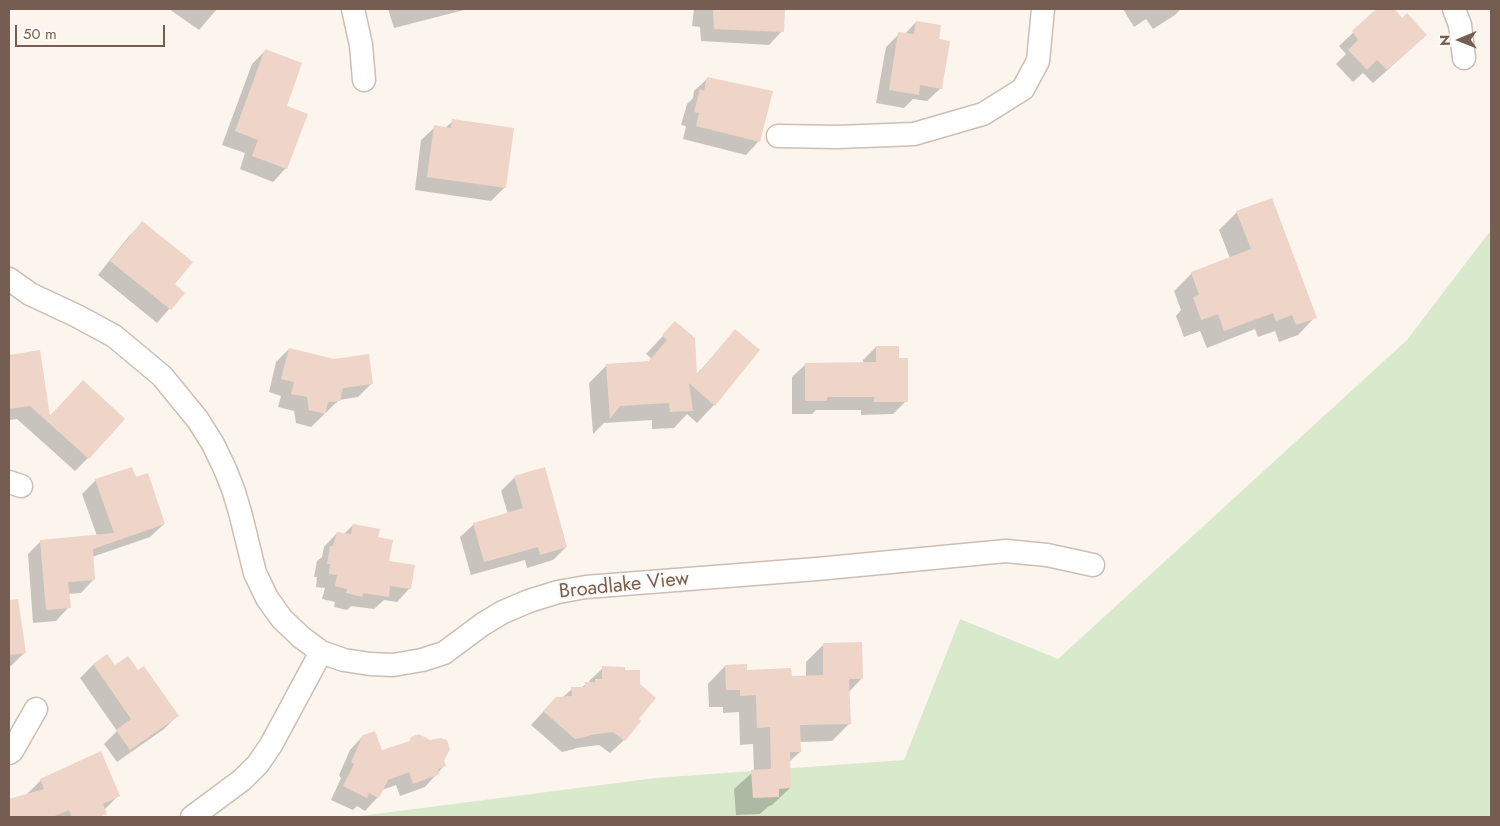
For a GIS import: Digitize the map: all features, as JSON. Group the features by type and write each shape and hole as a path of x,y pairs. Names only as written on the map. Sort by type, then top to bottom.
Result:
{"street":[{"path":"354,9 361,45 364,80"},
{"path":"778,136 838,137 914,134 983,114 1023,89 1038,61 1043,9"},
{"path":"1454,9 1460,25 1464,58"},
{"name":"Broadlake View","path":"9,279 30,294 114,336 162,376 182,398 213,444 228,476 240,512 254,573 267,598 282,619 301,637 321,652 344,660 393,665 422,660 444,653 483,624 503,612 558,592 586,588 1006,551 1046,555 1093,564"},
{"path":"192,817 242,780 258,764 321,652"},
{"path":"9,753 12,751 36,709"}],"green space":[{"path":"1491,230 1491,817 352,817 656,778 904,760 960,619 1058,659 1407,340"}],"building":[{"path":"713,9 785,9 784,32 714,29"},
{"path":"1376,9 1395,9 1402,18 1407,13 1427,35 1387,70 1377,60 1367,70 1348,50 1358,40 1352,31"},
{"path":"916,21 941,25 939,39 950,41 942,89 920,85 919,95 889,90 898,32 914,34"},
{"path":"265,49 302,63 287,106 308,114 287,169 252,156 258,140 235,131"},
{"path":"707,77 773,91 760,142 696,126 699,113 694,112 700,89 704,91"},
{"path":"452,119 514,128 506,188 427,177 434,125 451,128"},
{"path":"1272,198 1317,318 1296,325 1292,315 1276,321 1273,313 1224,331 1218,314 1201,320 1193,297 1199,295 1191,272 1251,249 1236,211"},
{"path":"142,221 193,262 175,284 185,293 171,310 110,261"},
{"path":"675,321 695,338 697,375 735,329 760,350 715,406 689,383 693,411 670,412 669,403 620,406 610,419 606,364 649,361 667,340 662,335"},
{"path":"876,346 899,346 899,358 908,358 908,402 874,402 874,397 827,397 827,401 805,401 805,363 876,362"},
{"path":"289,348 334,359 369,354 373,384 343,388 340,401 328,402 325,414 309,410 307,397 291,394 294,382 281,379"},
{"path":"40,350 50,416 83,380 125,419 89,459 30,406 9,409 9,355"},
{"path":"132,467 136,477 148,473 165,524 93,549 95,580 68,582 71,608 46,610 40,540 114,533 95,479"},
{"path":"545,467 567,547 540,555 538,547 484,562 473,523 523,508 514,476"},
{"path":"353,524 380,529 378,537 393,540 389,561 415,565 411,589 390,586 389,597 363,593 362,597 346,593 347,589 335,586 337,575 329,574 330,564 327,564 330,546 333,546 337,532 351,534"},
{"path":"18,599 26,653 9,655 9,600"},
{"path":"862,642 863,679 849,679 851,724 800,725 801,752 790,752 791,788 779,789 779,797 753,798 751,770 771,769 770,727 757,728 756,695 740,696 740,690 726,690 725,665 747,664 747,670 791,668 792,676 823,675 823,643"},
{"path":"107,654 115,665 128,656 138,670 144,666 179,716 130,750 116,730 131,719 93,664"},
{"path":"602,666 625,667 625,670 640,670 640,684 656,698 639,719 641,721 625,741 613,732 575,739 543,711 556,697 572,696 571,687 585,687 585,682 595,682 595,679 602,679"},
{"path":"375,731 382,750 410,741 411,737 419,734 430,740 440,738 447,740 450,749 444,761 446,766 438,769 440,774 413,784 409,772 388,780 379,798 369,793 367,798 343,786 354,764 351,762 363,735"},
{"path":"101,751 120,796 103,804 107,814 98,817 72,817 69,810 52,817 9,817 9,799 44,789 40,779"}]}
